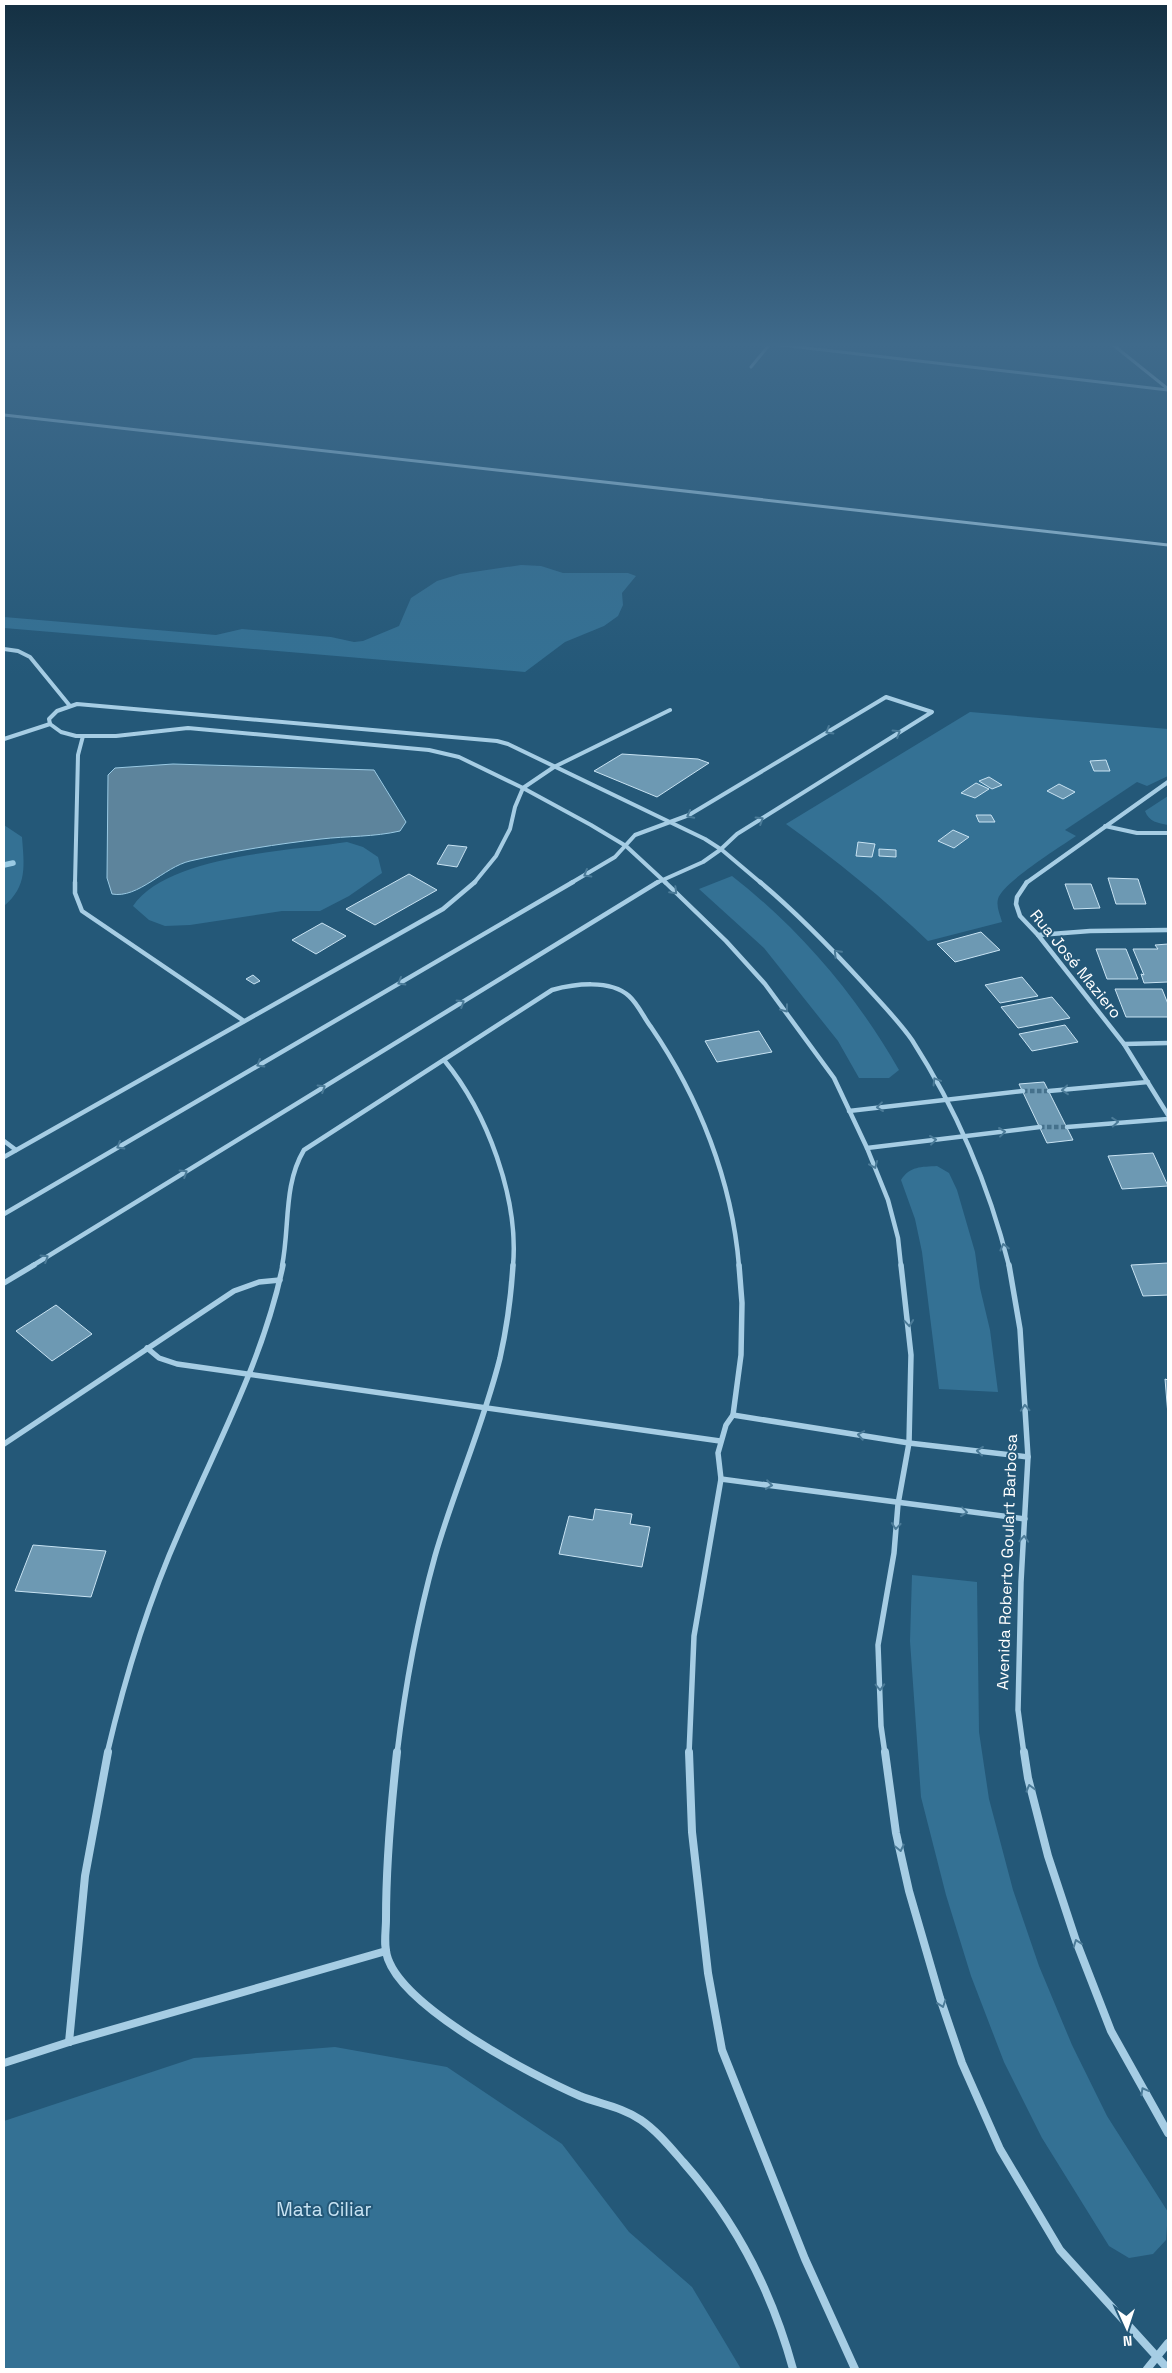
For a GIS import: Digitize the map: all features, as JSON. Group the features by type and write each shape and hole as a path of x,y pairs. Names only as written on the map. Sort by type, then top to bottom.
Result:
{"street":[{"path":"360,455 1168,545"},
{"path":"4,649 18,651 30,656 70,706 53,714 50,724"},
{"path":"4,1214 615,857 626,846 629,839 640,832 672,823 689,815 886,697 932,712 737,834 722,850 697,867 662,879 4,1283"},
{"name":"Avenida Roberto Goulart Barbosa","path":"70,706 77,704 497,740 705,839 722,850 785,903 857,976 911,1039 946,1098 975,1161 1000,1230 1013,1280 1022,1363 1028,1456 1021,1582 1018,1710 1028,1778 1048,1856 1110,2031 1168,2133"},
{"path":"4,1157 444,909 460,896 496,856 510,829 517,798 523,788 554,767 670,710"},
{"path":"50,724 59,732 83,736 122,737 162,729 188,728 429,750 459,757 523,788 626,846 726,940 765,984 834,1078 867,1148 888,1200 898,1238 911,1355 909,1443 898,1504 894,1553 878,1645 881,1726 903,1862 940,1998 962,2063 1000,2149 1060,2250 1168,2369"},
{"path":"4,739 50,724"},
{"path":"83,736 78,755 75,893 82,911 244,1021"},
{"name":"Rua José Maziero","path":"1168,782 1027,881 1018,893 1016,909 1022,921 1038,936 1124,1044 1168,1115"},
{"path":"1104,826 1137,833 1168,834"},
{"path":"1038,936 1090,931 1168,930"},
{"path":"68,2042 72,1978 91,1833 107,1753 124,1687 149,1607 178,1533 249,1374 280,1280 288,1226 288,1186 294,1167 304,1150 558,988 578,984 592,984 612,988 629,996 662,1042 690,1092 706,1127 730,1205 738,1253 742,1303 741,1355 733,1414 720,1441 718,1466 721,1479 694,1636 690,1699 689,1766 692,1832 708,1974 722,2050 805,2259 855,2369"},
{"path":"1124,1044 1168,1043"},
{"path":"444,1060 454,1071 480,1114 493,1145 509,1200 514,1269 511,1306 502,1354 486,1408 435,1556 410,1665 392,1800 387,1873 386,1952 396,1977 433,2009 472,2038 524,2069 578,2096 637,2117 667,2144 716,2201 745,2245 769,2297 793,2369"},
{"path":"1049,1091 1148,1082"},
{"path":"849,1111 946,1098 1023,1091"},
{"path":"1066,1127 1168,1119"},
{"path":"867,1148 1040,1127"},
{"path":"4,1141 16,1150"},
{"path":"4,1444 234,1291 259,1282 280,1280"},
{"path":"147,1348 159,1358 177,1364 720,1441"},
{"path":"733,1414 909,1443 1028,1456"},
{"path":"721,1479 1025,1520"},
{"path":"4,2063 68,2042 386,1952"},
{"path":"1147,2369 1168,2343"}],"green space":[{"path":"521,565 541,566 563,573 628,573 636,576 622,593 623,605 618,616 604,626 565,642 525,672 4,628 4,617 216,635 242,629 331,637 354,642 363,641 399,626 411,598 437,581 460,574"},
{"path":"970,712 1168,729 1168,776 1147,786 1137,782 1065,830 1076,836 1020,875 1002,892 997,905 1002,922 928,941 859,880 786,824"},
{"path":"1168,796 1168,825 1151,820 1145,811"},
{"path":"4,825 22,837 24,866 21,883 17,891 4,906"},
{"path":"347,842 363,847 378,857 382,873 349,896 320,911 282,911 190,925 165,926 149,920 133,906 150,889 173,876 201,866 232,858"},
{"path":"732,876 780,918 825,965 865,1016 899,1070 889,1078 859,1078 838,1041 764,948 699,889"},
{"path":"937,1166 949,1173 957,1190 975,1252 980,1288 990,1330 998,1392 939,1389 922,1252 915,1219 901,1180 904,1175 912,1170 921,1167"},
{"path":"912,1575 977,1582 979,1732 989,1799 1013,1890 1039,1966 1072,2045 1107,2116 1168,2212 1166,2240 1153,2254 1129,2258 1109,2246 1042,2138 1004,2062 971,1976 946,1895 921,1797 910,1641"},
{"name":"Mata Ciliar","path":"335,2047 447,2067 562,2144 629,2232 692,2287 741,2369 4,2369 4,2121 194,2058"}],"shaded area":[{"path":"173,764 374,770 406,822 400,831 390,833 288,843 190,861 170,869 132,892 112,894 107,878 108,775 115,768"}],"building":[{"path":"622,754 698,759 709,763 657,797 594,771"},
{"path":"1106,760 1110,771 1094,771 1090,761"},
{"path":"989,777 1002,785 992,789 979,781"},
{"path":"976,783 989,789 975,798 961,793"},
{"path":"1059,784 1075,792 1063,799 1047,791"},
{"path":"976,815 991,815 995,822 979,822"},
{"path":"953,830 969,837 954,848 938,841"},
{"path":"858,842 875,844 872,857 856,856"},
{"path":"448,845 467,847 457,867 437,864"},
{"path":"879,849 896,850 896,857 879,856"},
{"path":"409,874 437,890 375,925 346,909"},
{"path":"1108,878 1138,879 1146,904 1116,904"},
{"path":"1065,884 1091,884 1100,908 1074,909"},
{"path":"322,923 346,936 316,954 292,940"},
{"path":"981,932 1000,950 955,962 937,944"},
{"path":"1168,944 1168,982 1144,983 1141,974 1144,975 1133,949 1158,949 1155,945"},
{"path":"1096,949 1126,949 1138,979 1107,979"},
{"path":"253,975 260,981 254,984 246,979"},
{"path":"1022,977 1038,996 1000,1003 985,985"},
{"path":"1115,989 1162,989 1168,1004 1168,1017 1126,1017"},
{"path":"1052,997 1070,1018 1018,1028 1001,1007"},
{"path":"1065,1025 1078,1042 1032,1051 1019,1034"},
{"path":"759,1031 772,1052 717,1062 705,1041"},
{"path":"1044,1082 1073,1140 1047,1143 1019,1084"},
{"path":"1153,1153 1168,1186 1122,1189 1108,1156"},
{"path":"1168,1263 1168,1295 1143,1296 1131,1265"},
{"path":"56,1305 92,1334 52,1361 16,1331"},
{"path":"1165,1379 1168,1380 1168,1415"},
{"path":"595,1509 632,1514 630,1524 650,1527 642,1567 559,1554 569,1516 593,1520"},
{"path":"33,1545 106,1551 91,1597 15,1591"}],"waterway":[{"path":"4,865 13,863"}],"tunnel":[{"path":"1023,1091 1049,1091"},
{"path":"1040,1127 1067,1127"}]}
